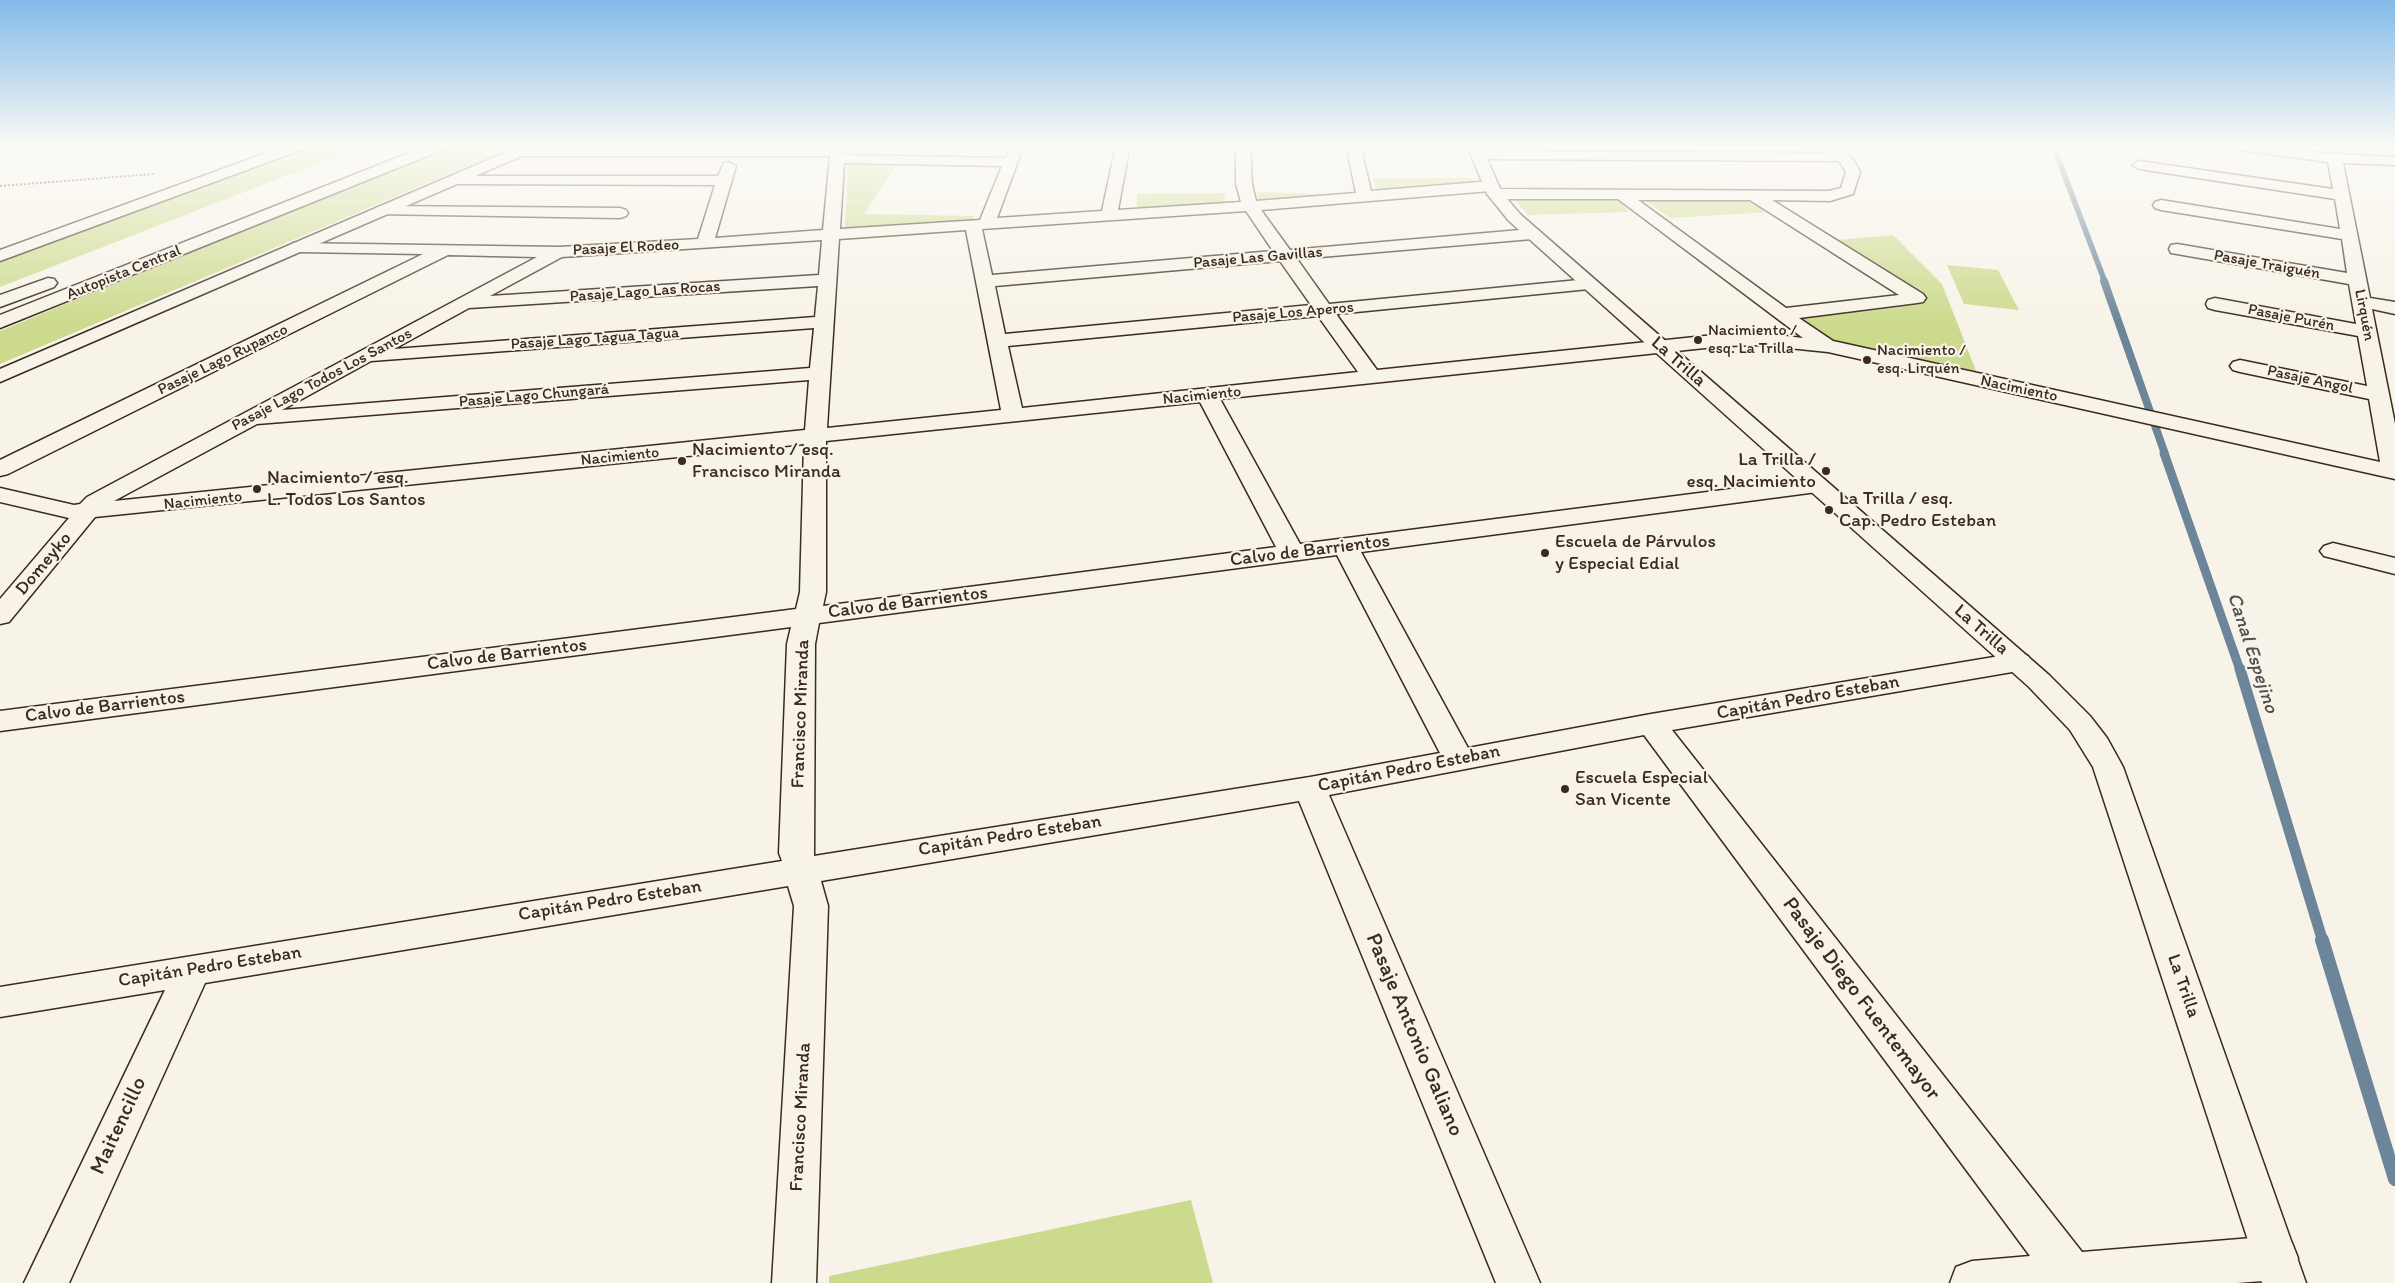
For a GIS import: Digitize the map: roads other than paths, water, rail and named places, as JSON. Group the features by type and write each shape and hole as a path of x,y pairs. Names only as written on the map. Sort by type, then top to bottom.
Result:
{"main road":[{"path":"0,256 139,205"},
{"name":"Autopista Central","path":"0,322 292,205"},
{"path":"0,376 396,205"},
{"path":"607,250 623,205"},
{"path":"705,244 717,205"},
{"name":"Francisco Miranda","path":"794,1283 811,906 796,852 801,644 813,592 816,436 833,205"},
{"path":"989,205 979,225 985,282 1013,416"},
{"path":"1109,216 1111,205"},
{"name":"Pasaje El Rodeo","path":"299,247 559,252 607,250 1264,205"},
{"name":"La Trilla","path":"1503,205 1532,234 1588,284 2018,662 2080,723 2108,766 2280,1270"},
{"path":"1635,205 1828,346"},
{"path":"1768,205 1917,298 1782,314"},
{"path":"2161,205 2349,235"},
{"name":"Lirquén","path":"2344,205 2394,472"},
{"path":"1250,206 1372,378"},
{"path":"382,211 620,213"},
{"name":"Pasaje Las Gavillas","path":"985,282 1532,234"},
{"name":"Pasaje Traiguén","path":"2177,249 2358,280"},
{"name":"Pasaje Lago Rupanco","path":"0,469 445,250"},
{"name":"Pasaje Lago Todos Los Santos","path":"88,511 95,502 559,252"},
{"name":"Autopista Central","path":"0,301 64,276"},
{"name":"Pasaje Lago Las Rocas","path":"463,304 827,280"},
{"name":"Pasaje Los Aperos","path":"997,341 1588,284"},
{"path":"2362,302 2395,308"},
{"name":"Pasaje Purén","path":"2215,304 2368,332"},
{"name":"Pasaje Lago Tagua Tagua","path":"366,356 824,322"},
{"name":"Nacimiento","path":"0,495 59,509 88,511 197,502 1741,339 1777,340 1828,346 2394,472"},
{"name":"Pasaje Angol","path":"2240,366 2379,395"},
{"name":"Pasaje Lago Chungará","path":"248,420 820,373"},
{"path":"1207,395 1292,553"},
{"name":"Calvo de Barrientos","path":"0,721 1817,485"},
{"name":"Domeyko","path":"1,613 88,511"},
{"path":"1344,546 1459,760"},
{"path":"2333,551 2395,566"},
{"name":"Capitán Pedro Esteban","path":"0,1002 1310,788 1651,724 2018,662"},
{"name":"Pasaje Diego Fuentemayor","path":"1651,724 2071,1274"},
{"name":"Pasaje Antonio Galiano","path":"1310,788 1518,1283"},
{"name":"Maitencillo","path":"46,1283 193,970"},
{"path":"1972,1283 2071,1274 2280,1270"}],"waterway":[{"name":"Canal Espejino","path":"2076,205 2105,282"},
{"name":"Canal Espejino","path":"2104,281 2165,454"},
{"name":"Canal Espejino","path":"2164,453 2240,670"},
{"name":"Canal Espejino","path":"2240,669 2323,942"},
{"name":"Canal Espejino","path":"2322,940 2395,1179"}],"place":[{"name":"Nacimiento / esq. La Trilla","path":"1698,340"},
{"name":"Nacimiento / esq. Lirquén","path":"1867,360"},
{"name":"Nacimiento / esq. Francisco Miranda","path":"682,461"},
{"name":"La Trilla / esq. Nacimiento","path":"1826,471"},
{"name":"Nacimiento / esq. L. Todos Los Santos","path":"257,489"},
{"name":"La Trilla / esq. Cap. Pedro Esteban","path":"1829,510"},
{"name":"Escuela de Párvulos y Especial Edial","path":"1545,553"},
{"name":"Escuela Especial San Vicente","path":"1565,789"}]}
